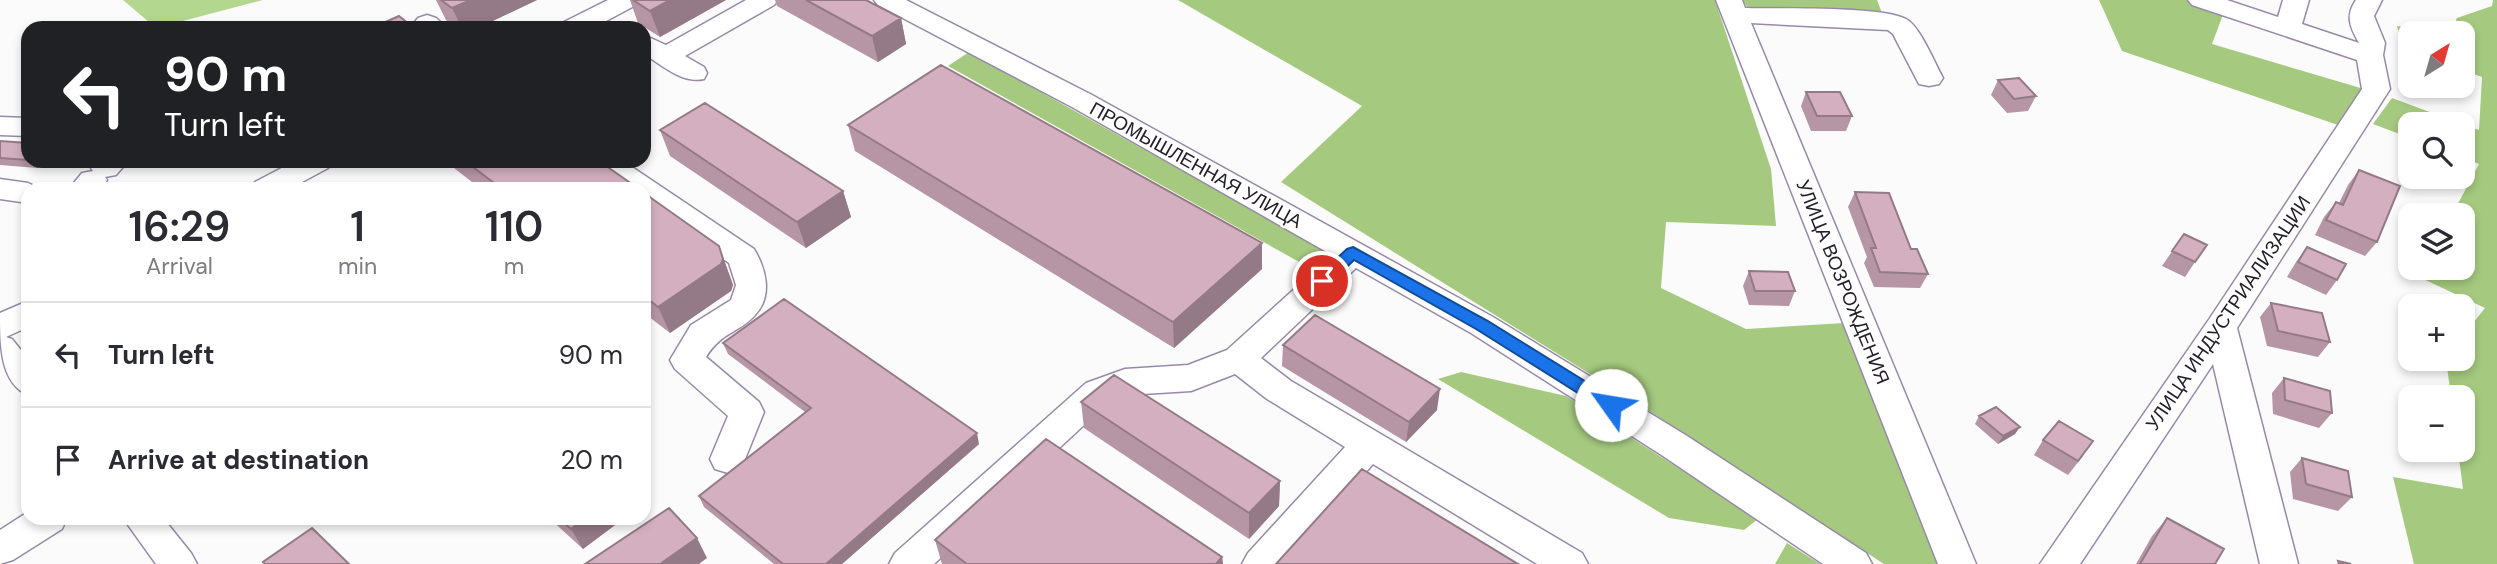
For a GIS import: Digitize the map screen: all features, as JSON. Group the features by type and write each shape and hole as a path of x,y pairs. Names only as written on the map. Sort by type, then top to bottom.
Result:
{"street":[{"path":"609,21 627,0"},
{"path":"655,50 765,0"},
{"name":"ПРОМЫШЛЕННАЯ УЛИЦА","path":"887,0 1082,101 1482,325 1675,446 1853,564"},
{"path":"2201,0 2370,55"},
{"path":"2288,28 2296,0"},
{"name":"УЛИЦА ИНДУСТРИАЛИЗАЦИИ","path":"2059,564 2221,327 2376,89 2370,55 2372,43 2364,30 2360,15 2361,8 2369,0"},
{"path":"1732,7 1880,20 1897,24 1904,30 1928,78"},
{"name":"УЛИЦА ВОЗРОЖДЕНИЯ","path":"1732,7 1957,564"},
{"path":"655,50 694,73"},
{"path":"0,126 21,127"},
{"path":"278,182 305,168"},
{"path":"613,168 634,182"},
{"path":"0,189 21,192"},
{"path":"651,194 743,257 752,285 744,307 704,334 687,360 747,412 727,459"},
{"path":"908,564 1098,392 1125,382 1191,378 1239,359 1353,253"},
{"path":"0,327 21,316"},
{"path":"2221,327 2279,564"},
{"path":"0,348 21,374"},
{"path":"1239,359 1279,390 1569,564"},
{"path":"1261,564 1370,444"},
{"path":"0,549 38,525"},
{"path":"147,525 178,564"}],"green space":[{"path":"123,0 263,0 183,21 148,21"},
{"path":"1178,0 1715,0 1771,169 1776,226 1666,222 1661,288 1746,329 1844,323 1938,564 1884,564 1640,405 1281,182 1362,106"},
{"path":"1743,0 1877,0 1884,18 1753,18"},
{"path":"2099,0 2188,0 2224,12 2212,44 2364,89 2341,126 2122,51"},
{"path":"2493,0 2497,0 2497,564 2414,564 2393,477 2463,489 2460,462 2475,462 2475,385 2449,385 2448,371 2475,371 2475,321 2485,308 2475,303 2475,294 2455,294 2425,280 2475,280 2475,203 2458,203 2466,189 2475,189 2475,172 2479,164 2475,162 2475,129 2479,130 2482,77 2475,75 2475,21 2456,21 2457,18 2492,6"},
{"path":"969,52 1330,253 1310,268 948,66"},
{"path":"2392,98 2430,112 2398,112 2398,133 2373,124"},
{"path":"1461,372 1566,396 1758,519 1744,530 1669,518 1438,379"},
{"path":"1787,543 1820,564 1775,564"}],"building":[{"path":"441,0 471,0 452,8"},
{"path":"633,0 670,0 650,11"},
{"path":"806,0 866,0 901,18 872,36"},
{"path":"399,16 405,21 388,21"},
{"path":"941,65 1262,243 1173,322 848,125"},
{"path":"2019,78 2036,96 2014,99 1998,80"},
{"path":"1806,92 1840,92 1852,116 1817,116"},
{"path":"705,103 843,191 797,222 660,130"},
{"path":"0,141 21,142 21,160 0,158"},
{"path":"474,168 609,168 629,182 493,182"},
{"path":"2359,170 2398,185 2377,242 2326,220 2336,202 2343,205"},
{"path":"1855,192 1889,193 1911,249 1917,249 1928,274 1880,272 1871,248 1876,248"},
{"path":"651,198 719,246 723,259 721,264 658,307 651,302"},
{"path":"2184,234 2207,245 2195,262 2172,251"},
{"path":"2307,247 2346,264 2337,280 2298,262"},
{"path":"1749,271 1788,272 1795,291 1755,291"},
{"path":"784,299 977,433 826,564 783,564 699,496 811,408 723,343"},
{"path":"2271,303 2322,313 2330,342 2278,331"},
{"path":"1315,315 1440,389 1409,422 1283,345"},
{"path":"1114,375 1280,481 1249,513 1081,402"},
{"path":"2284,378 2330,391 2332,413 2285,400"},
{"path":"1996,407 2020,427 2003,436 1979,416"},
{"path":"2059,421 2093,441 2078,461 2043,440"},
{"path":"1046,439 1222,557 1216,564 967,564 935,540"},
{"path":"2302,458 2348,471 2352,497 2306,484"},
{"path":"1362,469 1518,564 1276,564"},
{"path":"669,508 697,538 660,564 585,564 644,525 651,525 651,520"},
{"path":"2167,518 2224,549 2215,564 2140,564"},
{"path":"312,528 349,564 263,562"}],"route":[{"path":"1322,281 1353,253 1482,325 1611,405"}]}
